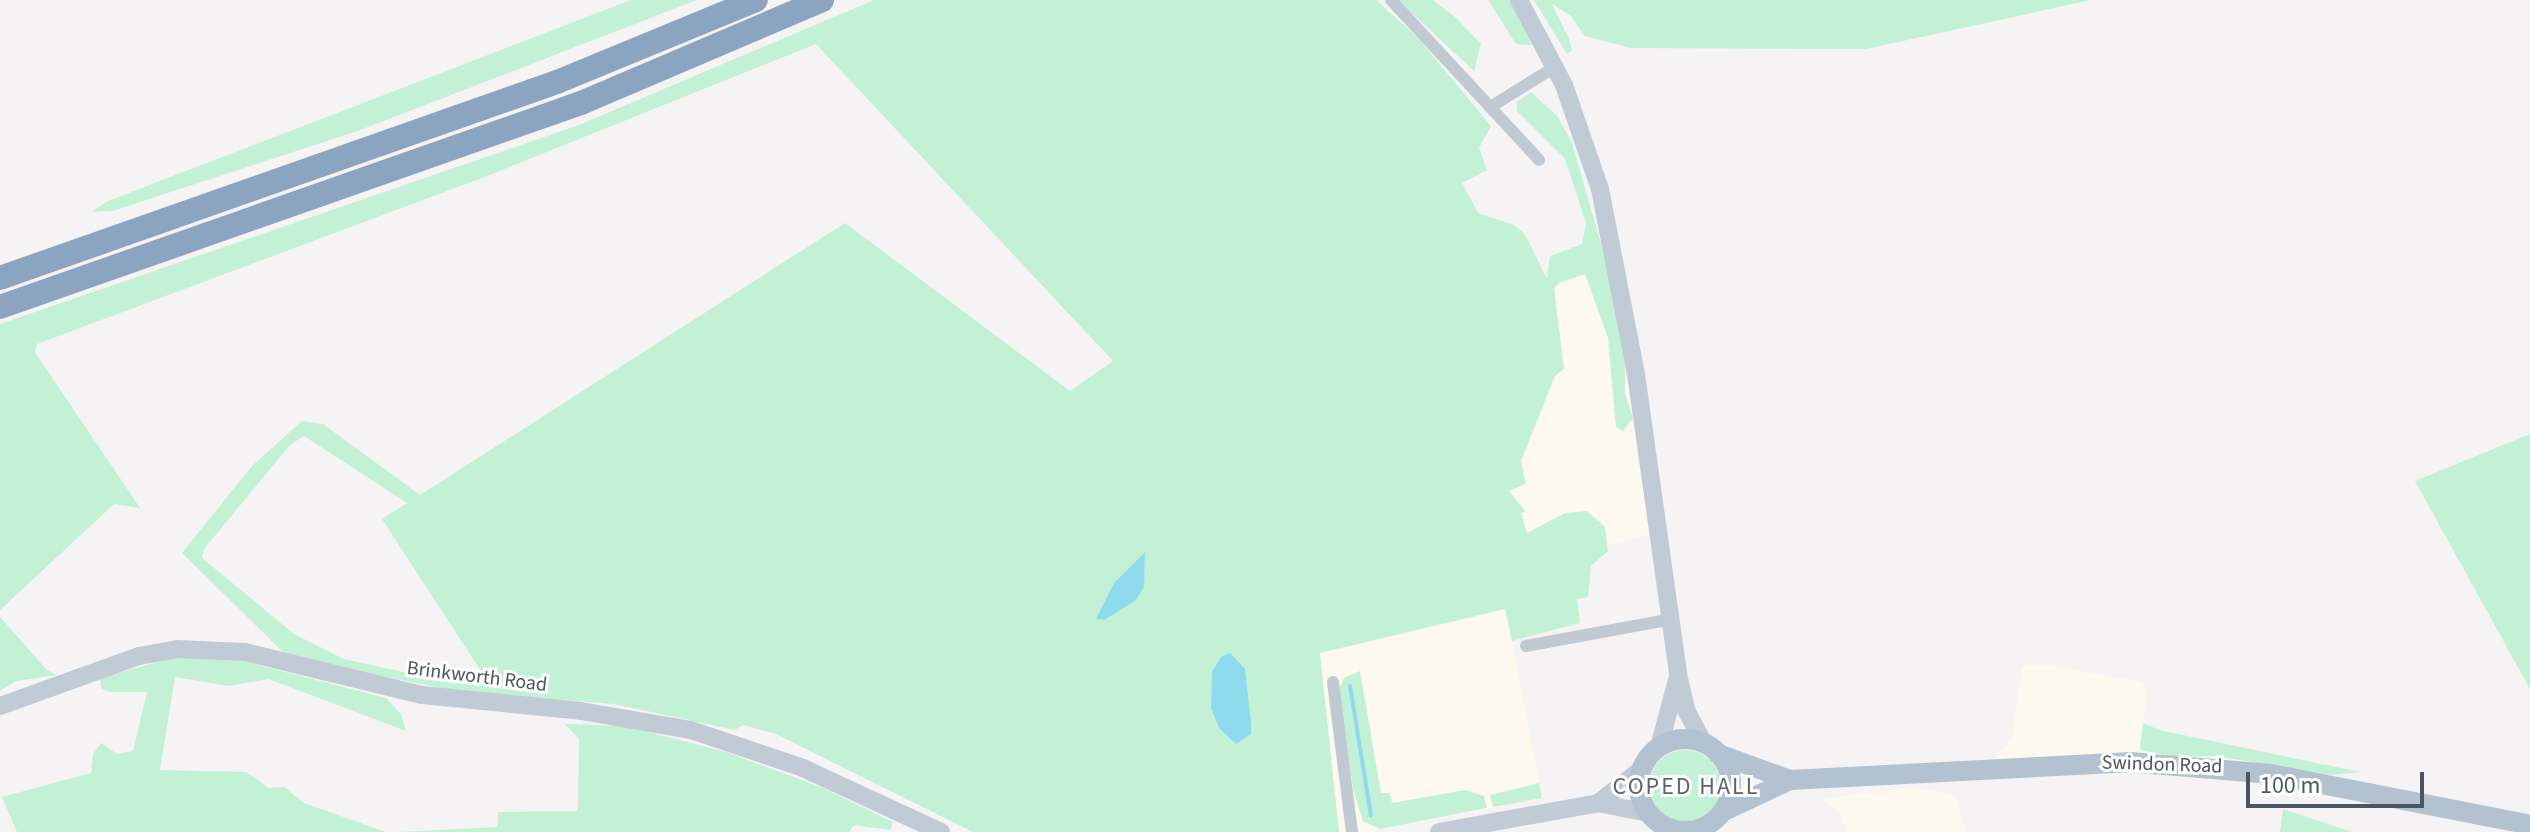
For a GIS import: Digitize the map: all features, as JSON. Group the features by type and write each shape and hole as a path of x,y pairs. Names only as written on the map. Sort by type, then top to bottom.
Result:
{"highway":[{"path":"0,278 557,82 756,0"},
{"path":"0,307 581,103 822,0"}],"main road":[{"path":"1519,0 1555,67 1607,218 1672,619 1678,674 1686,710 1731,782 1722,812 1701,830 1681,831 1598,803"},
{"name":"Brinkworth Road","path":"0,706 139,656 177,649 245,652 410,693 592,712 691,730 803,768 941,832"},
{"path":"1439,832 1598,803 1643,768 1659,747 1678,674"},
{"path":"1659,747 1681,740 1711,749"},
{"name":"Swindon Road","path":"1711,749 1790,780"},
{"name":"Swindon Road","path":"1722,812 1790,780 2079,763 2177,764 2271,774 2530,825"},
{"path":"1643,768 1639,791 1657,823"}],"street":[{"path":"1391,0 1539,160"},
{"path":"1492,106 1555,67"},
{"path":"1526,646 1672,619"},
{"path":"1333,682 1352,832"}],"shaded area":[{"path":"1588,273 1625,358 1650,534 1570,557 1521,537 1507,488 1555,375 1564,369 1554,287"},
{"path":"1506,609 1542,798 1366,832 1339,832 1319,653"},
{"path":"2022,666 2053,666 2142,682 2147,693 2139,751 1991,761 2012,739"},
{"path":"1915,787 1955,796 1966,832 1847,832 1839,811 1819,799"}],"green space":[{"path":"631,0 697,0 355,132 112,211 91,212 108,201"},
{"path":"874,0 1376,0 1418,38 1491,126 1479,148 1487,170 1462,183 1478,213 1514,225 1525,234 1547,279 1550,256 1582,244 1586,223 1565,159 1517,111 1517,102 1531,92 1558,117 1572,143 1612,282 1625,358 1625,394 1633,418 1623,431 1616,427 1608,338 1585,274 1560,282 1554,288 1564,369 1555,376 1521,461 1526,484 1509,491 1526,512 1521,513 1527,533 1565,513 1587,511 1605,527 1608,551 1591,566 1588,597 1577,599 1580,623 1512,641 1505,609 1320,653 1339,832 973,832 774,733 743,725 735,730 614,704 460,692 307,661 282,651 182,553 252,466 302,421 323,424 420,495 845,223 1070,391 1113,361 816,44 482,178 37,344 35,352 140,508 114,504 0,610 0,324 579,125","holes":["304,436 407,503 382,519 490,685 454,683 344,659 294,634 202,558 204,549 290,445"]},
{"path":"1398,0 1433,0 1456,18 1481,44 1474,71"},
{"path":"1488,0 1511,0 1532,45 1516,44"},
{"path":"1534,0 2091,0 1866,49 1631,48 1585,36 1571,16 1552,4 1569,39 1572,50 1567,54"},
{"path":"2530,434 2530,689 2415,481"},
{"path":"0,617 47,670 57,675 16,681 0,691"},
{"path":"180,656 231,658 386,698 401,714 406,731 269,679 229,686 175,677 160,770 246,772 269,788 284,787 304,803 386,832 17,832 2,797 91,773 93,754 101,743 117,754 133,751 147,692 110,692 101,688 100,678"},
{"path":"1360,671 1381,793 1390,793 1392,803 1465,790 1484,796 1487,808 1380,829 1363,821 1353,789 1339,690 1344,678"},
{"path":"2143,723 2159,730 2360,772 2330,775 2216,756 2177,757 2146,751 2140,749"},
{"path":"565,724 625,726 726,752 823,788 893,822 890,830 854,825 849,832 398,832 498,827 498,812 578,811 579,739"},
{"path":"1692,750 1711,760 1719,772 1719,800 1711,812 1699,820 1678,822 1659,812 1651,800 1649,779 1659,760 1671,752"},
{"path":"1539,783 1542,798 1493,807 1490,795"},
{"path":"2283,809 2352,832 2280,832"}],"water":[{"path":"1145,552 1144,587 1135,601 1104,620 1096,619 1114,583"},
{"path":"1230,653 1245,669 1251,724 1251,734 1236,744 1219,728 1211,708 1212,672 1221,657"}],"waterway":[{"path":"1350,686 1371,815"}],"district":[{"name":"COPED HALL","path":"1686,787"}]}
